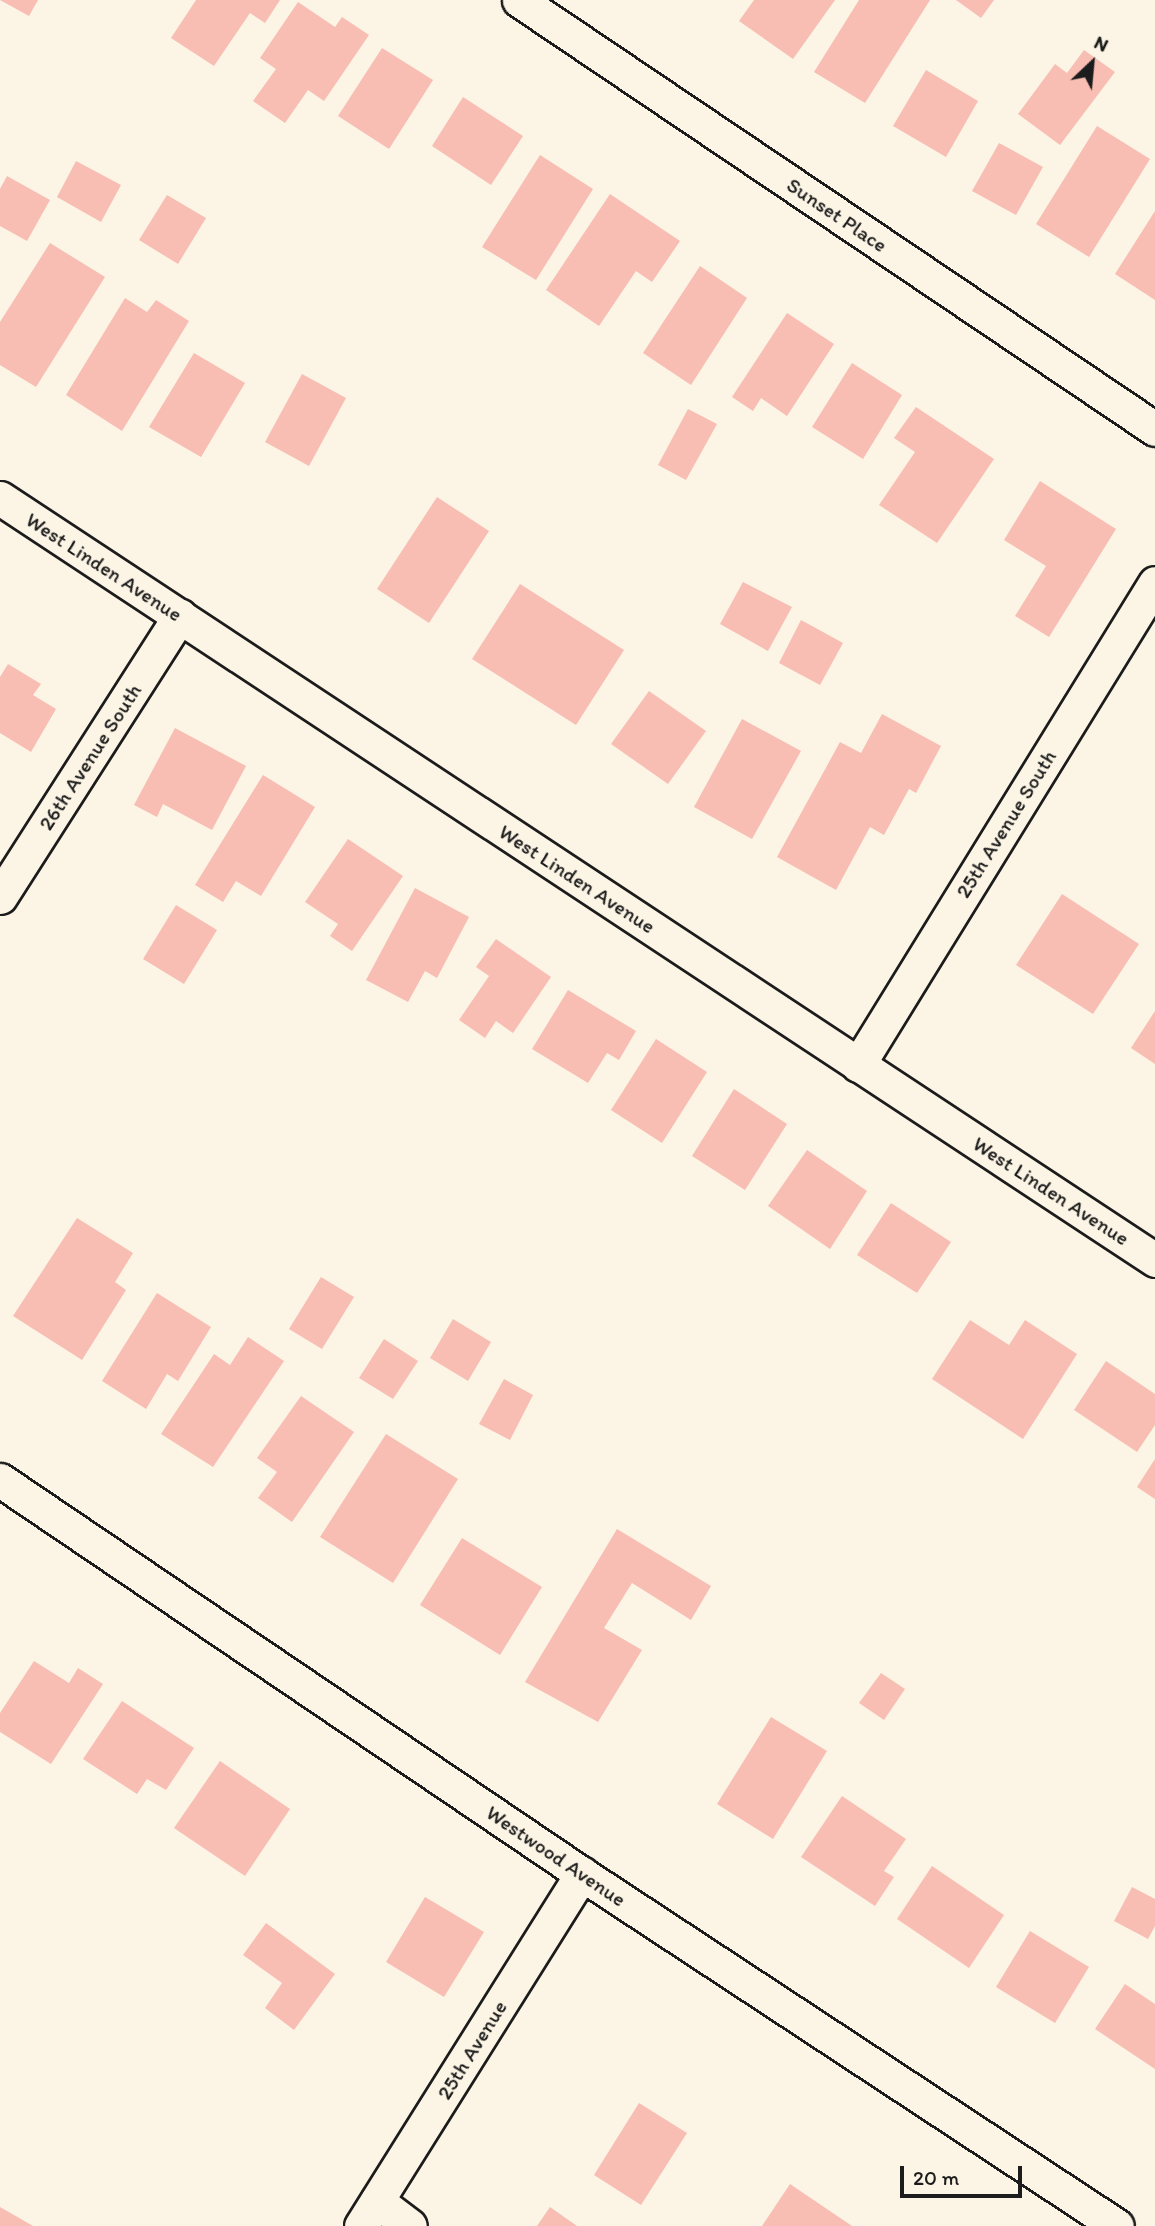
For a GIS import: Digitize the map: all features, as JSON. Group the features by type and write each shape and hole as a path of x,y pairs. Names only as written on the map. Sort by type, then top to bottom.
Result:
{"street":[{"name":"Sunset Place","path":"519,0 1155,429"},
{"name":"West Linden Avenue","path":"0,498 1155,1260"},
{"name":"25th Avenue South","path":"858,1065 1155,583"},
{"name":"26th Avenue South","path":"0,897 180,616"},
{"name":"Westwood Avenue","path":"0,1480 582,1874 1117,2226"},
{"name":"25th Avenue","path":"369,2214 582,1874"},
{"path":"369,2214 410,2226"}],"building":[{"path":"0,0 38,0 29,16"},
{"path":"196,0 280,0 265,23 250,13 214,66 171,38"},
{"path":"754,0 835,0 793,59 739,21"},
{"path":"859,0 930,0 865,103 814,72"},
{"path":"956,0 994,0 981,18"},
{"path":"298,2 335,27 342,17 369,35 324,101 308,90 285,123 253,101 276,69 260,58"},
{"path":"382,48 433,80 389,149 338,116"},
{"path":"1084,50 1115,72 1060,145 1018,114 1055,64 1067,73"},
{"path":"926,70 978,101 946,157 893,126"},
{"path":"463,97 523,136 491,185 432,146"},
{"path":"1097,126 1150,159 1089,257 1036,224"},
{"path":"999,143 1043,167 1016,215 972,191"},
{"path":"540,155 593,189 536,280 482,247"},
{"path":"76,161 121,185 101,222 57,197"},
{"path":"7,176 50,200 27,241 0,226 0,189"},
{"path":"610,194 680,241 652,282 636,271 599,326 546,290"},
{"path":"167,195 206,218 178,264 139,240"},
{"path":"1155,211 1155,300 1115,274"},
{"path":"50,243 105,277 36,387 0,365 0,322"},
{"path":"700,266 747,298 691,385 643,353"},
{"path":"125,298 147,312 156,300 189,321 122,431 66,395"},
{"path":"787,313 834,344 787,416 761,398 753,411 732,397"},
{"path":"194,353 245,383 201,457 149,427"},
{"path":"852,363 902,395 863,459 812,427"},
{"path":"302,374 346,398 309,466 265,442"},
{"path":"916,407 994,459 937,543 879,505 915,452 894,438"},
{"path":"688,409 717,424 686,480 658,465"},
{"path":"1040,481 1116,529 1049,637 1015,616 1046,566 1004,540"},
{"path":"437,497 489,531 429,623 377,589"},
{"path":"743,582 792,607 768,651 720,624"},
{"path":"520,584 624,650 576,725 472,659"},
{"path":"801,620 843,643 820,685 779,663"},
{"path":"8,664 41,684 33,695 56,709 31,752 0,733 0,677"},
{"path":"649,691 706,731 668,784 611,744"},
{"path":"882,714 941,746 916,793 909,789 884,835 870,827 836,890 777,857 840,742 861,753"},
{"path":"742,719 801,751 752,839 694,807"},
{"path":"175,728 246,766 212,830 163,804 157,817 134,805"},
{"path":"263,775 315,807 261,896 236,881 223,902 195,885"},
{"path":"348,839 403,876 352,951 330,936 338,924 305,902"},
{"path":"415,888 469,917 437,978 425,971 408,1002 366,980"},
{"path":"1062,894 1139,944 1093,1014 1016,965"},
{"path":"176,905 217,930 184,984 143,959"},
{"path":"496,939 551,977 513,1033 496,1021 485,1038 459,1020 489,976 476,967"},
{"path":"568,990 636,1031 619,1060 607,1053 588,1083 532,1049"},
{"path":"1155,1011 1155,1064 1131,1048"},
{"path":"656,1039 707,1072 662,1143 611,1110"},
{"path":"734,1089 787,1124 745,1190 692,1156"},
{"path":"807,1150 867,1191 830,1249 768,1206"},
{"path":"891,1203 951,1242 917,1293 857,1255"},
{"path":"77,1218 133,1253 115,1282 126,1290 82,1360 13,1316"},
{"path":"321,1277 354,1297 322,1349 289,1329"},
{"path":"157,1293 211,1327 178,1381 167,1374 146,1409 102,1381"},
{"path":"453,1319 491,1342 468,1381 430,1358"},
{"path":"970,1320 1009,1345 1025,1320 1077,1354 1023,1439 932,1379"},
{"path":"248,1337 284,1361 213,1467 161,1434 214,1354 230,1365"},
{"path":"384,1339 418,1361 393,1399 359,1378"},
{"path":"1106,1361 1155,1394 1155,1425 1137,1452 1074,1410"},
{"path":"504,1379 533,1395 510,1440 479,1424"},
{"path":"301,1396 354,1432 292,1522 258,1498 277,1472 257,1458"},
{"path":"386,1434 458,1479 393,1583 320,1537"},
{"path":"1155,1459 1155,1499 1137,1487"},
{"path":"617,1529 711,1586 691,1620 632,1583 604,1628 642,1650 598,1722 525,1682"},
{"path":"462,1538 542,1587 500,1655 420,1605"},
{"path":"34,1661 69,1683 78,1668 103,1684 51,1764 0,1732 0,1713"},
{"path":"881,1673 905,1689 884,1720 859,1703"},
{"path":"122,1701 194,1748 166,1790 147,1779 137,1794 83,1759"},
{"path":"771,1717 827,1751 773,1839 717,1804"},
{"path":"220,1761 290,1809 245,1876 174,1828"},
{"path":"842,1796 906,1839 884,1871 894,1877 875,1906 801,1857"},
{"path":"932,1866 1004,1915 969,1968 897,1919"},
{"path":"1132,1887 1155,1899 1155,1926 1148,1939 1114,1921"},
{"path":"425,1897 484,1932 444,1997 386,1962"},
{"path":"266,1923 335,1974 294,2030 265,2008 282,1983 243,1955"},
{"path":"1030,1931 1089,1967 1055,2023 996,1987"},
{"path":"1125,1984 1155,2004 1155,2069 1095,2029"},
{"path":"639,2103 687,2133 641,2205 594,2175"},
{"path":"790,2184 852,2226 762,2226"},
{"path":"0,2207 33,2226 0,2226"},
{"path":"550,2207 577,2226 537,2226"}]}
